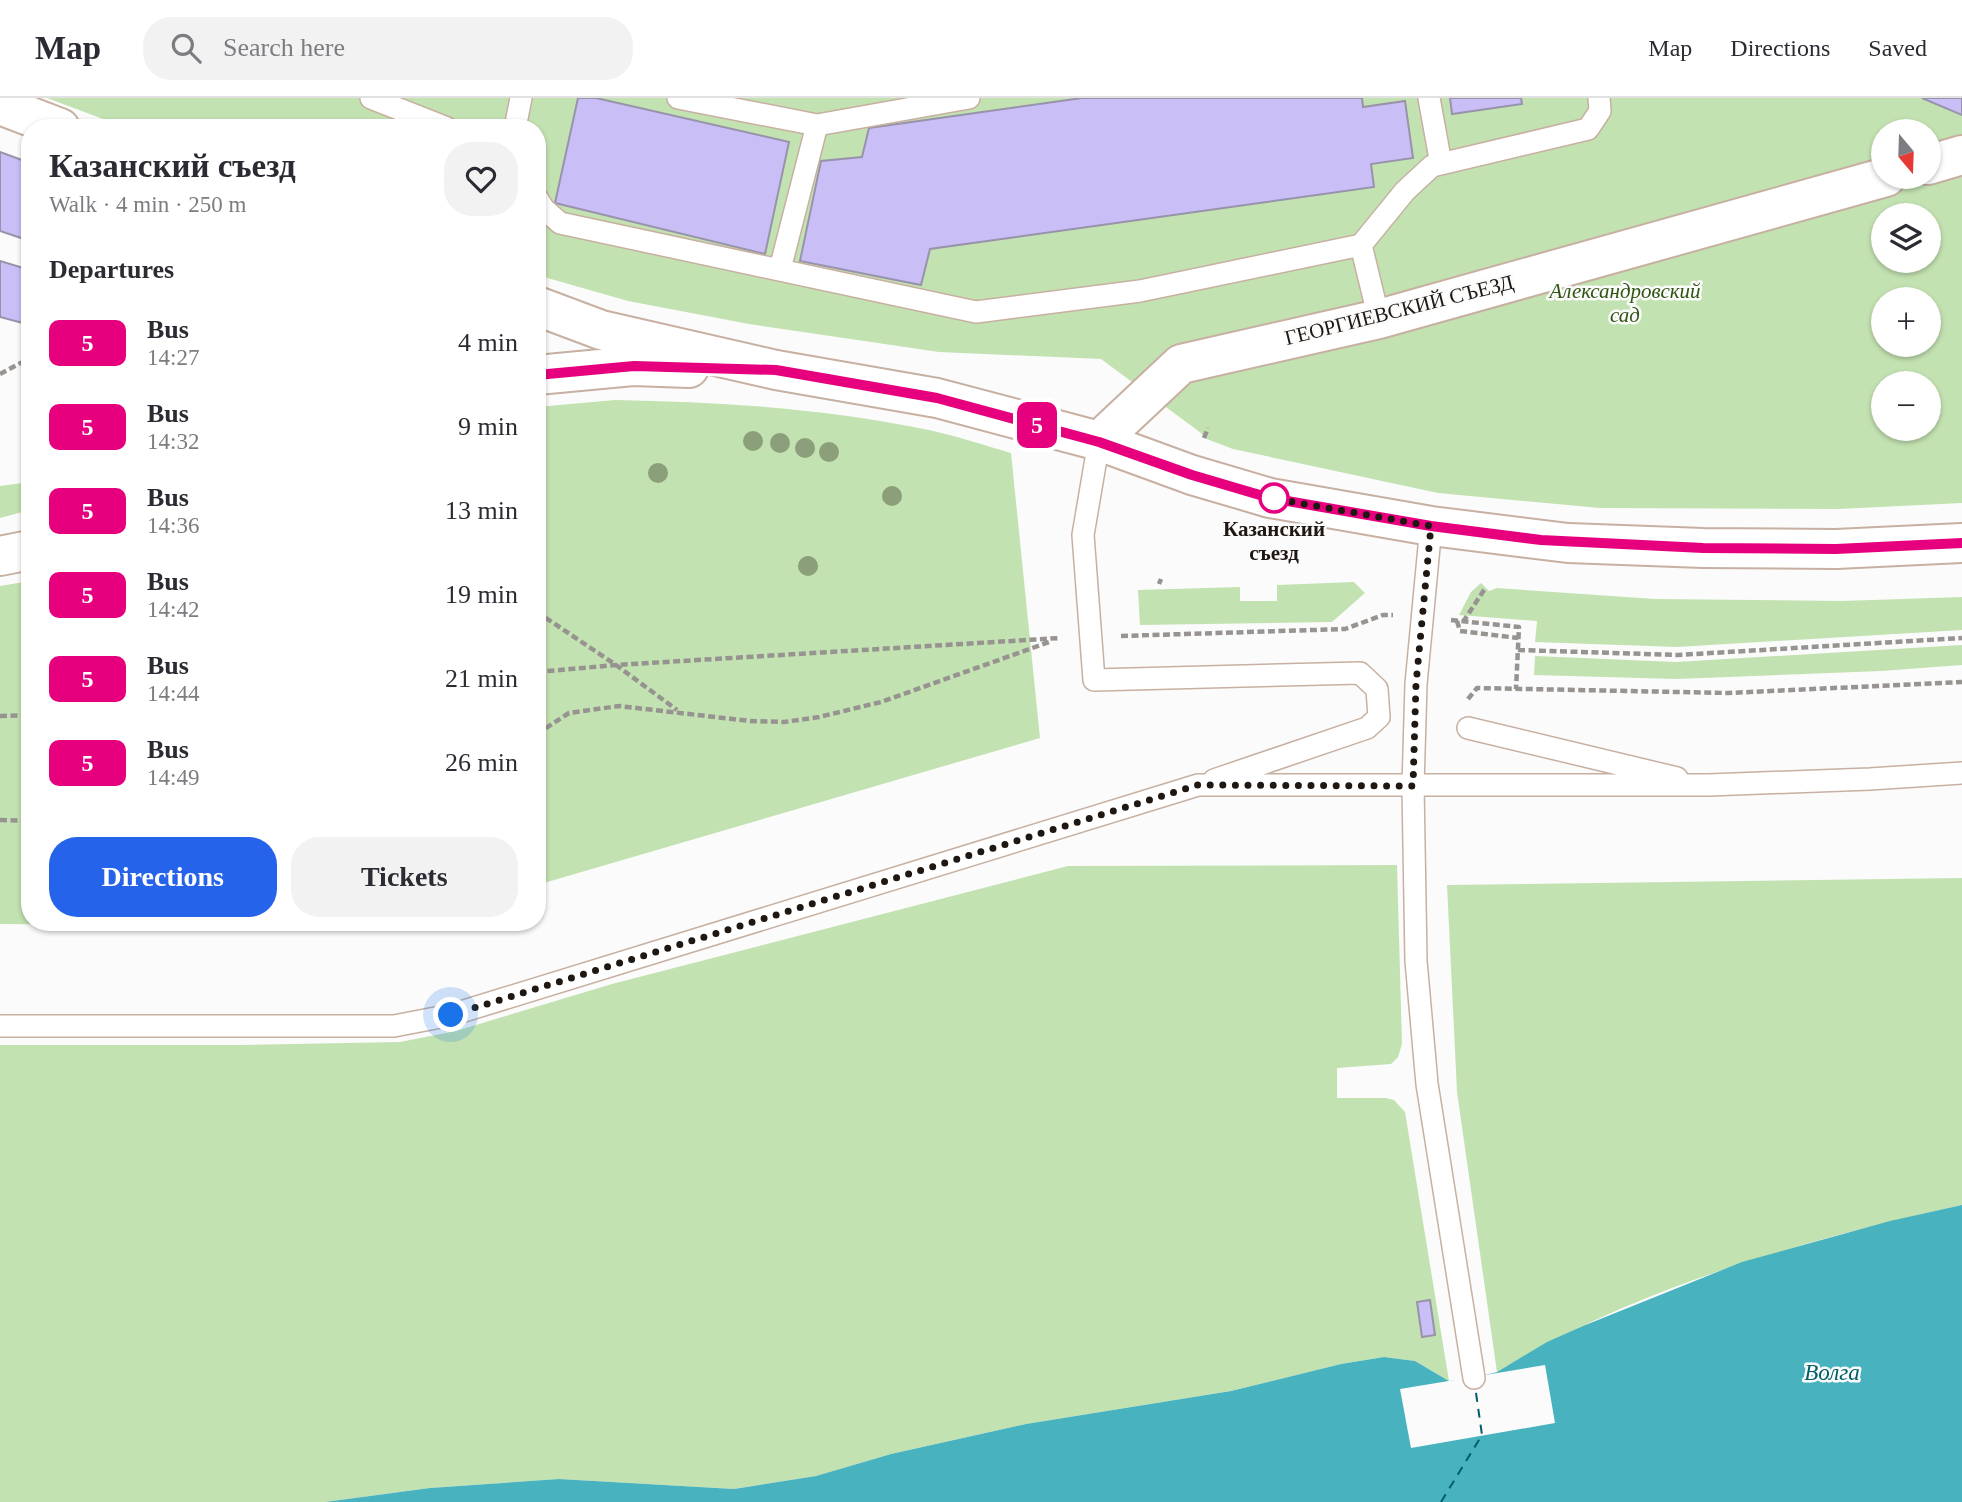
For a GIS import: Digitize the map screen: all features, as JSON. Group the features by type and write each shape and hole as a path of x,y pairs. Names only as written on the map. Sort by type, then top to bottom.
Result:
{"main road":[{"path":"0,105 37,119"},
{"path":"1941,162 1962,156"},
{"name":"ГЕОРГИЕВСКИЙ СЪЕЗД","path":"1099,442 1181,364 1379,319 1871,181"},
{"path":"546,309 601,330 776,370 937,398 1099,442 1192,475 1270,498 1431,526 1568,543 1703,548 1836,549 1962,543"},
{"path":"546,374 634,366 776,370"},
{"path":"0,556 21,552"}],"lane":[{"path":"371,98 424,119"},
{"path":"518,119 521,98"},
{"path":"678,98 817,125 969,98"},
{"path":"1429,98 1441,164"},
{"path":"546,211 560,223 976,312 1140,291 1361,245 1405,191 1432,166 1588,129 1600,111 1599,98"},
{"path":"780,269 817,125"},
{"path":"1361,245 1379,319"},
{"path":"0,1026 394,1026 451,1015 1198,785 1367,728 1378,717 1377,689 1360,673 1094,680 1083,535 1099,442"},
{"path":"1431,526 1416,684 1413,786 1416,961 1427,1084 1474,1378"},
{"path":"1468,728 1709,785"},
{"path":"1198,785 1709,785 1962,773"}],"path":[{"path":"0,374 21,363"},
{"path":"1204,438 1208,428"},
{"path":"1486,587 1463,622 1519,626 1516,689"},
{"path":"546,671 1058,638 1345,629 1383,615"},
{"path":"546,618 679,712"},
{"path":"1457,620 1460,631 1518,638"},
{"path":"546,728 569,713 619,706 750,721 783,722 819,717 881,702 1058,638"},
{"path":"1518,650 1678,654 1962,638"},
{"path":"1476,688 1728,694 1962,682"},
{"path":"0,716 21,715"},
{"path":"0,820 21,821"}],"green space":[{"name":"Александровский сад","path":"47,98 1962,98 1962,503 1838,509 1600,508 1438,493 1233,449 1204,438 1201,433 1101,359 939,352 749,324 628,301 546,278 546,119 103,119"},
{"path":"615,400 694,402 812,411 929,430 1011,453 1040,738 546,882 546,406"},
{"path":"21,483 21,512 0,518 0,486"},
{"path":"21,582 21,924 0,924 0,586"},
{"path":"1354,582 1365,593 1332,622 1140,625 1138,590 1240,587 1240,601 1277,601 1277,585"},
{"path":"1481,583 1489,591 1497,588 1655,599 1842,601 1962,597 1962,630 1677,647 1535,642 1537,621 1459,615 1471,592"},
{"path":"1962,645 1962,665 1881,671 1676,679 1534,675 1535,656 1676,662"},
{"path":"1397,865 1402,1044 1398,1057 1391,1064 1337,1068 1337,1098 1386,1098 1394,1100 1405,1112 1449,1381 1415,1361 1384,1357 1341,1364 1231,1391 1026,1424 891,1454 816,1476 734,1489 559,1479 430,1488 325,1502 0,1502 0,1045 400,1042 456,1031 612,984 1068,866"},
{"path":"1962,878 1962,1205 1842,1234 1723,1270 1607,1315 1497,1372 1457,1092 1447,885"}],"water":[{"name":"Волга","path":"1962,1205 1962,1502 325,1502 430,1488 559,1479 734,1489 816,1476 891,1454 1026,1424 1231,1391 1341,1364 1384,1357 1415,1361 1449,1381 1474,1378 1497,1372 1547,1342 1583,1326 1742,1262 1890,1221"}],"pier":[{"path":"1545,1365 1555,1423 1411,1448 1400,1389"}],"building":[{"path":"578,98 596,98 789,142 765,254 555,203"},
{"path":"1082,98 1362,98 1363,107 1405,101 1413,158 1371,164 1374,187 930,249 921,285 800,261 821,161 862,157 869,128"},
{"path":"1450,98 1521,98 1522,104 1452,114"},
{"path":"1922,98 1962,98 1962,115"},
{"path":"0,152 21,160 21,238 0,231"},
{"path":"0,261 21,267 21,323 0,317"},
{"path":"1430,1300 1435,1335 1422,1337 1417,1302"}],"ferry route":[{"path":"1441,1502 1482,1435 1475,1386"}],"bus line":[{"name":"5","path":"546,374 634,366 776,370 937,398 1099,442 1192,475 1270,498 1431,526 1541,540 1703,548 1836,549 1962,543"}],"place":[{"name":"Казанский съезд","path":"1274,498"}],"route":[{"path":"451,1015 1198,785 1413,786 1416,684 1431,526 1270,498 1274,498"}]}
